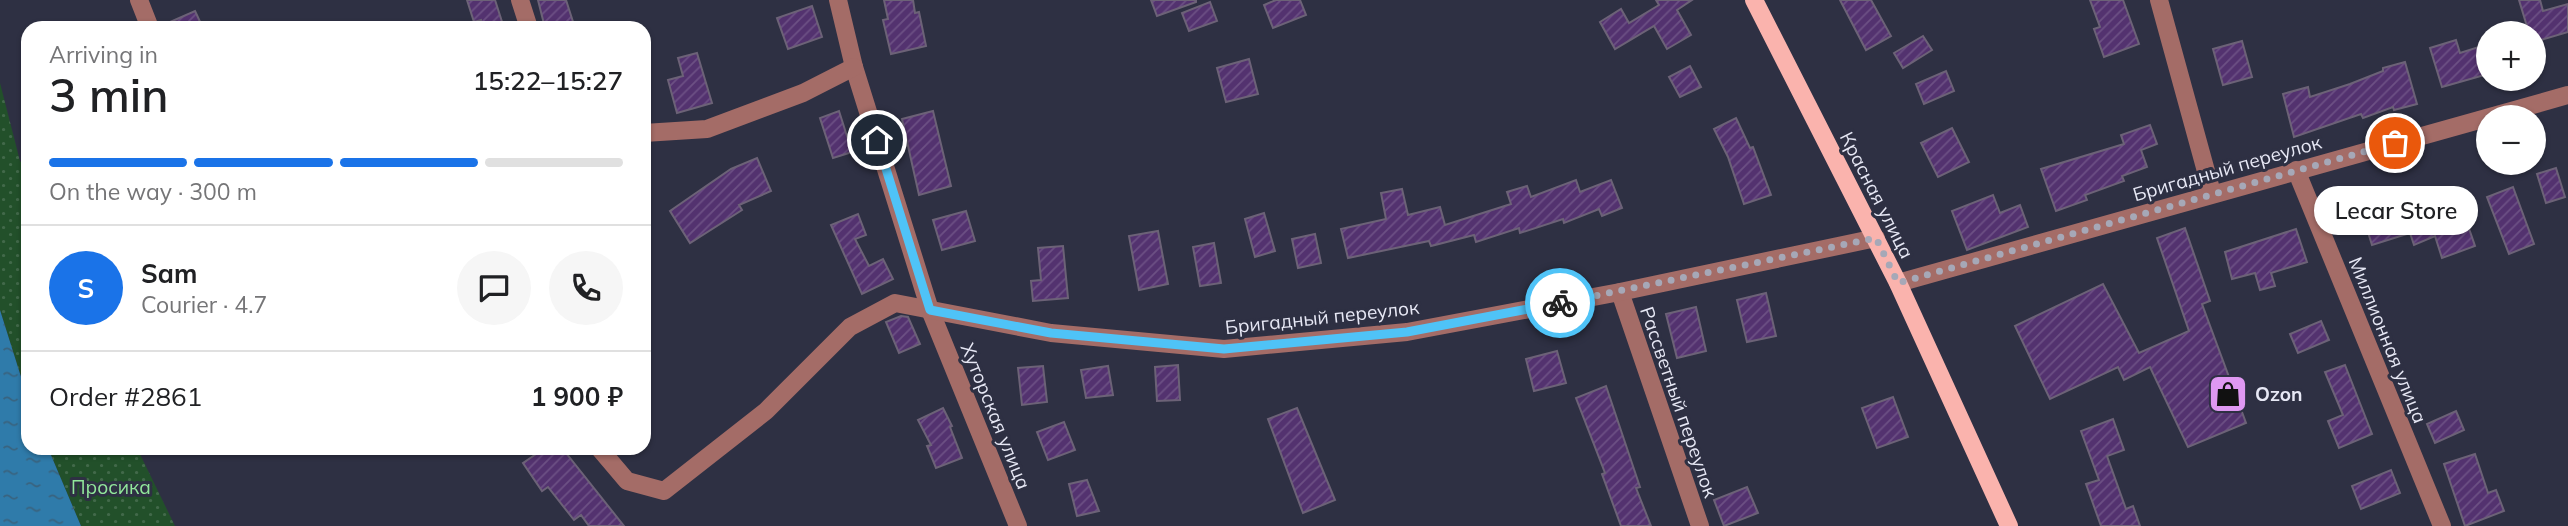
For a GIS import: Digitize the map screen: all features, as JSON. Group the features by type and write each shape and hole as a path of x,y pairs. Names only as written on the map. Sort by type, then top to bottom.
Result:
{"main road":[{"name":"Красная улица","path":"1755,0 1898,283 2009,526"}],"street":[{"path":"139,0 147,21"},
{"path":"520,0 527,21"},
{"name":"Хуторская улица","path":"838,0 854,67 930,310 1017,526"},
{"path":"2159,0 2211,193"},
{"path":"651,133 707,129 803,93 854,67"},
{"name":"Бригадный переулок","path":"1898,283 2568,95"},
{"name":"Миллионная улица","path":"2296,170 2442,526"},
{"name":"Бригадный переулок","path":"605,455 627,481 664,491 766,411 850,327 895,303 1051,333 1224,349 1407,332 1620,292 1876,238"},
{"name":"Рассветный переулок","path":"1620,292 1700,526"}],"green space":[{"path":"0,83 21,162 21,377 0,310"},
{"name":"Просика","path":"51,455 140,455 175,526 81,526"}],"water":[{"path":"0,310 21,377 21,455 51,455 81,526 0,526"}],"building":[{"path":"467,0 495,0 502,21 474,21"},
{"path":"538,0 566,0 573,21 543,21"},
{"path":"884,0 913,0 915,13 919,12 926,46 891,54 883,20 888,19"},
{"path":"1151,0 1196,0 1196,2 1157,16"},
{"path":"1276,0 1300,0 1306,15 1273,28 1264,5"},
{"path":"1656,0 1692,0 1677,10 1691,35 1667,49 1654,26 1615,49 1600,22 1621,9 1629,23 1659,5"},
{"path":"1840,0 1871,0 1891,36 1866,50"},
{"path":"2090,0 2123,0 2139,44 2104,57 2094,29 2100,27"},
{"path":"2519,0 2540,0 2543,11 2568,4 2568,32 2546,38 2546,21 2525,21"},
{"path":"1210,2 1217,21 1189,31 1182,13"},
{"path":"812,6 822,37 788,49 777,18"},
{"path":"195,11 200,21 172,21"},
{"path":"1923,36 1932,50 1903,68 1894,53"},
{"path":"2456,40 2460,53 2476,48 2476,77 2442,87 2430,48"},
{"path":"2242,41 2252,77 2223,85 2213,49"},
{"path":"697,53 712,103 677,113 668,80 683,76 678,58"},
{"path":"1249,59 1258,94 1226,102 1217,68"},
{"path":"2405,62 2417,104 2394,110 2393,107 2363,118 2361,114 2294,137 2283,94 2308,87 2310,97"},
{"path":"1690,66 1701,87 1680,97 1669,77"},
{"path":"1946,71 1954,91 1924,104 1916,84"},
{"path":"839,111 852,152 833,158 820,118"},
{"path":"933,111 951,186 919,195 902,119"},
{"path":"1736,118 1750,148 1753,147 1771,195 1744,204 1728,157 1714,129"},
{"path":"2150,125 2157,144 2141,150 2147,167 2122,176 2124,181 2085,195 2087,200 2056,211 2041,169 2124,144 2121,135"},
{"path":"1952,128 1969,162 1938,177 1921,143"},
{"path":"757,158 771,191 739,205 742,210 690,243 670,211 731,169"},
{"path":"2556,168 2565,197 2546,203 2537,175 2546,175 2546,171"},
{"path":"1576,180 1580,192 1611,180 1622,208 1602,216 1599,209 1564,223 1563,219 1520,233 1519,228 1476,242 1474,235 1431,246 1429,241 1348,258 1341,229 1386,219 1381,193 1402,189 1408,215 1440,207 1445,225 1511,204 1507,192 1527,186 1531,197"},
{"path":"2513,187 2534,244 2509,254 2487,197"},
{"path":"2456,191 2475,246 2442,258 2435,236 2414,245 2410,233 2372,245 2362,213 2386,206 2389,216"},
{"path":"1993,195 2000,213 2020,205 2028,227 1967,250 1952,211"},
{"path":"966,211 975,241 942,250 933,220"},
{"path":"1264,213 1275,251 1255,257 1245,219"},
{"path":"858,214 866,235 855,239 869,266 883,259 893,279 862,294 831,225"},
{"path":"2185,228 2210,301 2202,304 2246,423 2188,447 2150,367 2124,380 2118,367 2050,399 2015,326 2103,284 2139,353 2189,331 2157,238"},
{"path":"2296,229 2307,262 2271,273 2275,286 2260,290 2255,273 2232,279 2225,252"},
{"path":"1158,231 1168,284 1139,290 1129,236"},
{"path":"1315,234 1321,263 1298,268 1292,239"},
{"path":"1214,243 1221,283 1200,286 1193,247"},
{"path":"1063,246 1068,298 1033,301 1031,281 1041,280 1038,248"},
{"path":"1766,293 1776,336 1747,342 1737,300"},
{"path":"1696,307 1706,351 1677,358 1666,314"},
{"path":"901,316 908,317 920,344 899,353 886,322"},
{"path":"2321,321 2329,340 2298,353 2290,334"},
{"path":"1557,351 1566,383 1534,391 1526,359"},
{"path":"1178,365 1180,400 1157,401 1155,367"},
{"path":"2345,365 2372,434 2339,448 2328,421 2343,415 2325,372"},
{"path":"1043,366 1047,402 1022,405 1018,368"},
{"path":"1108,366 1113,395 1086,398 1081,370"},
{"path":"1606,386 1640,487 1636,488 1651,526 1621,526 1602,474 1605,473 1576,398"},
{"path":"1893,397 1908,437 1877,448 1862,408"},
{"path":"943,408 962,458 936,468 927,446 931,445 918,420"},
{"path":"1297,408 1335,500 1303,513 1268,419"},
{"path":"2456,411 2464,430 2435,443 2427,424"},
{"path":"2113,419 2124,450 2107,456 2126,509 2133,506 2140,526 2101,526 2086,484 2099,480 2081,431"},
{"path":"1064,422 1075,450 1048,460 1037,432"},
{"path":"2475,454 2488,493 2496,490 2504,511 2465,526 2444,464"},
{"path":"535,455 568,455 624,526 589,526 581,515 574,520 548,487 542,491 523,463"},
{"path":"2391,470 2400,493 2361,509 2352,486"},
{"path":"1087,480 1099,511 1077,516 1069,484"},
{"path":"1747,487 1758,513 1724,526 1714,500"}],"way so far":[{"path":"1560,303 1876,238 1898,283 2395,143"}],"place":[{"name":"Lecar Store","path":"2395,143"},
{"name":"Ozon","path":"2228,394"}],"route":[{"path":"877,140 930,310 1051,333 1224,349 1407,332 1560,303"}]}
